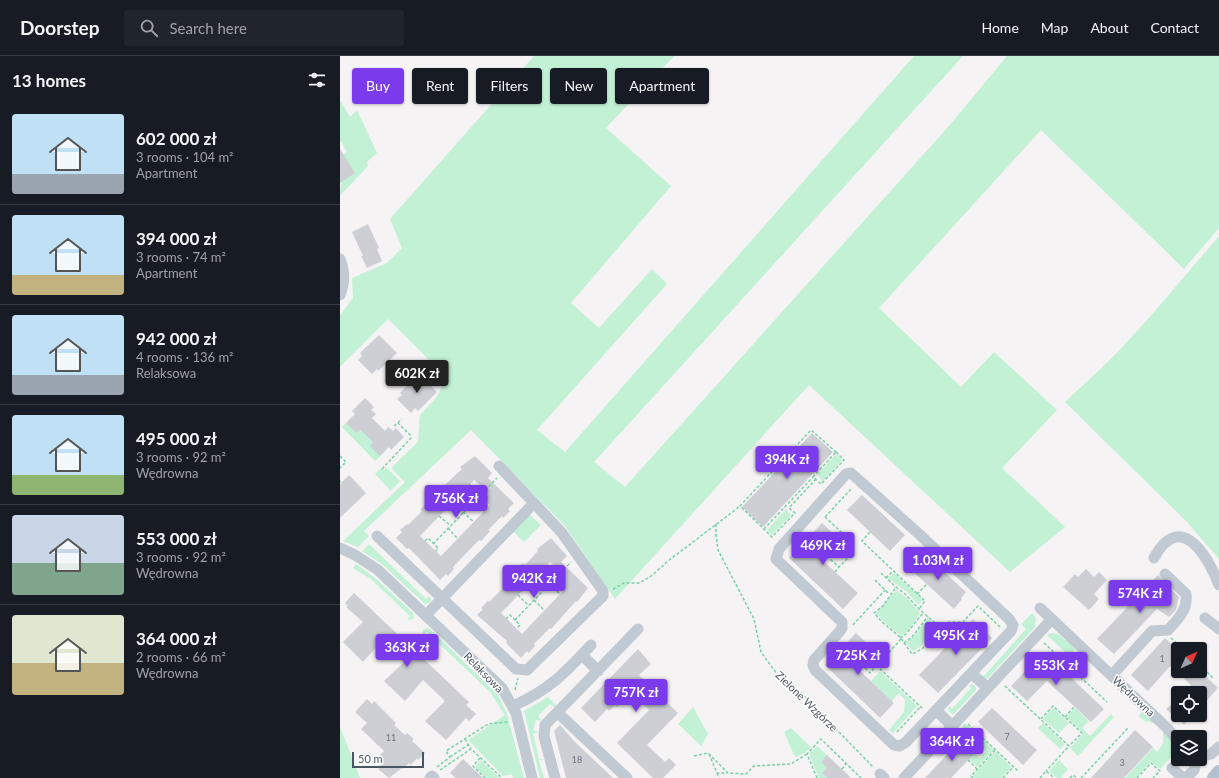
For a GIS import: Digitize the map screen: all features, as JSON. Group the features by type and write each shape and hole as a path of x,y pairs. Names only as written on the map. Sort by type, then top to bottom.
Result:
{"street":[{"path":"340,259 344,275 344,284 340,295"},
{"path":"377,536 516,669 523,671 531,668 603,596 603,591 562,533 501,468"},
{"path":"847,474 855,475 1011,622 1011,631 972,674 906,742 897,746 815,670 813,665 814,660 840,631 842,622 776,559 779,549 847,474"},
{"path":"426,615 534,503"},
{"path":"1154,558 1165,543 1172,539 1183,538 1190,540 1212,566 1219,585"},
{"name":"Relaksowa","path":"340,548 378,570 493,678 513,706 532,778"},
{"path":"1112,675 1152,631 1168,630 1183,613 1186,603 1186,594 1165,574"},
{"name":"Wędrowna","path":"1040,608 1167,728 1171,735"},
{"path":"1205,618 1219,628"},
{"path":"904,778 1052,619"},
{"path":"555,778 543,732 545,725 638,629"},
{"path":"513,706 538,694 552,684 591,645"},
{"path":"582,655 598,671"},
{"path":"972,674 988,688"},
{"path":"558,713 626,778"},
{"path":"933,713 952,726"},
{"path":"1207,755 1211,754 1219,747"},
{"path":"1170,765 1183,778"},
{"path":"1186,778 1194,770 1195,766"}],"path":[{"path":"394,426 402,419"},
{"path":"382,469 411,438 410,435 398,423"},
{"path":"603,596 624,582 639,583 650,577 668,561 740,506 811,430 844,460 821,484 813,477"},
{"path":"764,529 836,452"},
{"path":"340,456 346,462 340,468"},
{"path":"433,544 476,500 501,468"},
{"path":"740,506 772,537 794,513 789,508 816,479"},
{"path":"469,484 480,494"},
{"path":"457,497 468,507"},
{"path":"476,500 486,509"},
{"path":"463,512 474,522"},
{"path":"439,516 450,526"},
{"path":"825,517 853,543"},
{"name":"Zielone Wzgórze","path":"716,524 718,550 754,619 761,652 779,677 802,693 882,776"},
{"path":"448,528 458,538"},
{"path":"870,532 862,541 925,601 919,609"},
{"path":"425,541 428,538 438,548 436,551"},
{"path":"823,553 839,567"},
{"path":"515,620 577,554"},
{"path":"835,572 848,558"},
{"path":"546,566 556,577"},
{"path":"886,578 893,571"},
{"path":"881,573 910,598 919,609 943,628 949,622 963,622 978,606 1003,630"},
{"path":"533,579 544,590"},
{"path":"875,580 890,594"},
{"path":"550,584 560,594"},
{"path":"917,594 927,584"},
{"path":"896,587 883,606 874,613 901,639 912,654 916,653 922,648 940,626"},
{"path":"849,630 885,590"},
{"path":"518,596 529,606"},
{"path":"534,600 544,610"},
{"path":"858,661 870,673 906,634 923,612"},
{"path":"506,619 510,615 520,625 516,628"},
{"path":"904,644 912,637 928,616"},
{"path":"849,619 854,624"},
{"path":"1041,640 1107,702"},
{"path":"876,666 921,706 933,713"},
{"path":"1207,672 1214,679"},
{"path":"1001,682 1069,746"},
{"path":"894,736 921,706"},
{"path":"1040,778 1082,733 1053,706 1041,719"},
{"path":"1065,717 1074,707"},
{"path":"964,721 1019,772"},
{"path":"450,757 446,751 488,724 497,725 511,722"},
{"path":"1081,778 1129,727"},
{"path":"465,739 471,749 502,778"},
{"path":"717,773 746,774 754,766 791,764 807,754 821,739 861,778"},
{"path":"432,776 450,757 468,745"},
{"path":"432,776 471,749"},
{"path":"971,777 995,750"},
{"path":"694,756 708,753"},
{"path":"708,753 728,773"},
{"path":"708,753 719,778"},
{"path":"807,754 817,778"},
{"path":"481,758 472,766 485,778"},
{"path":"968,760 977,769"},
{"path":"1137,778 1151,763 1160,771 1153,778"},
{"path":"842,769 846,764"},
{"path":"1003,778 1013,767"},
{"path":"1046,771 1054,778"},
{"path":"1070,778 1073,774 1077,778"}],"green space":[{"path":"534,56 674,56 663,68 615,68 615,104 629,104 606,128 671,186 571,303 599,328 652,269 667,284 537,430 565,452 914,56 963,56 594,462 625,487 949,126 1007,56 1219,56 1219,228 1184,269 1041,130 879,308 961,387 994,352 1057,410 1002,468 1065,527 1010,572 809,385 615,599 565,526 471,430 364,531 369,536 358,547 343,541 405,482 391,468 418,442 420,415 436,398 447,378 388,319 340,367 340,315 353,298 352,278 387,263 402,248 390,219 492,104 542,104 542,68 523,68"},
{"path":"340,100 350,117 357,110 377,153 367,162 368,166 340,196 343,155 347,152 340,140"},
{"path":"1219,236 1219,559 1187,522 1065,402 1112,358 1149,318"},
{"path":"346,423 356,433 360,430 373,442 380,456 375,461 342,427"},
{"path":"836,454 842,460 823,481 817,475"},
{"path":"386,467 400,481 391,491 375,474 381,468 384,470"},
{"path":"786,509 791,515 772,535 767,530"},
{"path":"529,514 541,525 524,542 512,530"},
{"path":"369,544 426,599 429,596 431,599 430,602 425,604 383,565 362,551"},
{"path":"356,564 375,578 413,613 414,619 407,620 410,616 371,579 353,568"},
{"path":"894,573 923,600 918,605 907,592 888,578"},
{"path":"896,590 908,599 920,613 909,630 901,636 884,622 876,613"},
{"path":"1032,613 1036,618 1035,627 987,679 983,677 1026,629 1021,624"},
{"path":"928,618 937,626 920,647 913,651 906,643 913,637"},
{"path":"427,628 430,629 498,695 507,714 524,778 513,778 512,774 503,776 468,740 505,715 490,692 427,632 423,635 423,630"},
{"path":"1051,633 1058,634 1065,640 1067,638 1077,647 1069,656 1047,635"},
{"path":"880,671 917,706 893,733 889,730 904,712 905,700 899,693 892,701 871,681"},
{"path":"972,684 976,687 976,690 953,715 948,710 949,706 952,709 971,688 969,685"},
{"path":"548,697 558,707 556,709 550,704 538,716 542,721 536,720 533,730 538,732 533,734 539,759 545,759 539,760 544,778 540,778 524,711"},
{"path":"693,707 708,734 701,746 678,724"},
{"path":"1053,708 1069,723 1059,733 1043,719"},
{"path":"1075,708 1089,721 1082,728 1090,736 1111,714 1114,717 1078,756 1070,748 1084,733 1066,717"},
{"path":"1144,710 1169,736 1171,739 1171,757 1160,769 1151,761 1136,778 1125,778 1153,748 1157,752 1163,744 1163,731 1155,723 1144,721 1138,716"},
{"path":"965,723 994,750 977,767 969,759 974,754 980,758 986,751 963,729 962,726"},
{"path":"1043,723 1065,744 1060,749 1038,728"},
{"path":"340,727 360,778 340,778"},
{"path":"791,728 811,747 805,753 795,757 784,732"},
{"path":"817,746 827,755 821,762 827,768 822,773 827,778 819,778 809,754"},
{"path":"995,751 1011,767 1001,778 975,778 973,776"},
{"path":"481,760 500,778 486,778 475,767"},
{"path":"1059,760 1068,769 1061,778 1057,778 1049,771"}],"building":[{"path":"340,149 355,173 340,183"},
{"path":"368,224 379,248 377,249 382,261 367,268 352,232"},
{"path":"379,335 397,353 378,371 377,369 372,374 358,360 362,356 360,353"},
{"path":"419,374 437,392 418,411 415,408 411,413 397,399 402,395 400,393"},
{"path":"365,398 374,407 371,410 376,414 372,418 385,431 388,427 393,431 396,428 404,437 391,450 389,447 380,456 370,446 373,442 360,430 356,433 346,423 355,414 352,411"},
{"path":"812,433 833,452 763,527 742,507"},
{"path":"475,456 492,473 488,478 514,503 508,509 510,511 503,518 502,516 488,530 490,531 481,541 479,540 453,567 454,569 448,576 446,574 440,580 409,548 407,549 396,538 402,532 400,530 407,524 408,525 422,511 420,510 434,495 462,469 460,467","holes":["474,480 489,494 484,499 490,505 441,556 420,536"]},
{"path":"349,475 366,493 340,518 340,484"},
{"path":"862,495 905,535 890,551 847,510"},
{"path":"822,523 837,537 819,557 858,593 843,609 789,558"},
{"path":"551,538 567,556 561,562 588,588 577,602 576,601 551,629 550,628 534,644 535,646 529,653 527,651 521,658 506,643 507,641 477,615 483,609 481,608 516,575 514,573 523,563 525,565 538,551 537,549","holes":["550,562 565,576 558,584 564,590 522,634 501,613"]},
{"path":"924,554 966,592 954,609 908,567 916,558 918,559"},
{"path":"1086,569 1094,577 1099,572 1107,580 1094,594 1099,599 1089,610 1063,587 1075,574 1078,577"},
{"path":"1158,575 1179,597 1176,610 1169,617 1157,609 1114,654 1097,639"},
{"path":"354,593 469,702 466,705 476,714 469,721 466,718 446,740 425,721 445,701 423,680 405,701 384,681 404,662 382,641 363,662 343,642 363,622 346,607 348,606 345,603"},
{"path":"973,619 992,638 938,693 919,675"},
{"path":"856,633 871,647 854,665 894,703 880,718 825,665"},
{"path":"1165,638 1171,644 1171,667 1170,666 1148,691 1131,675"},
{"path":"638,649 651,664 639,675 678,713 647,745 665,762 669,758 676,765 663,778 653,778 617,743 649,710 631,692 617,707 615,705 609,711 607,709 595,722 581,708"},
{"path":"1044,652 1104,709 1091,722 1047,681 1027,701 1011,686"},
{"path":"1183,678 1207,678 1218,688 1207,700 1207,686 1190,686 1191,685"},
{"path":"367,699 372,704 374,701 396,723 394,725 405,735 407,733 414,739 412,741 425,753 418,760 417,758 411,765 409,763 389,778 378,769 381,766 375,760 384,751 361,729 367,723 355,712"},
{"path":"1171,705 1171,713 1166,709"},
{"path":"992,708 1037,750 1023,765 978,722"},
{"path":"560,725 575,742 613,778 566,778 554,731"},
{"path":"1135,730 1153,747 1124,778 1091,778"},
{"path":"960,741 974,754 951,778 925,778"},
{"path":"827,755 851,778 827,778 822,773 827,768 821,762"},
{"path":"463,759 483,778 456,778 450,773"}]}
